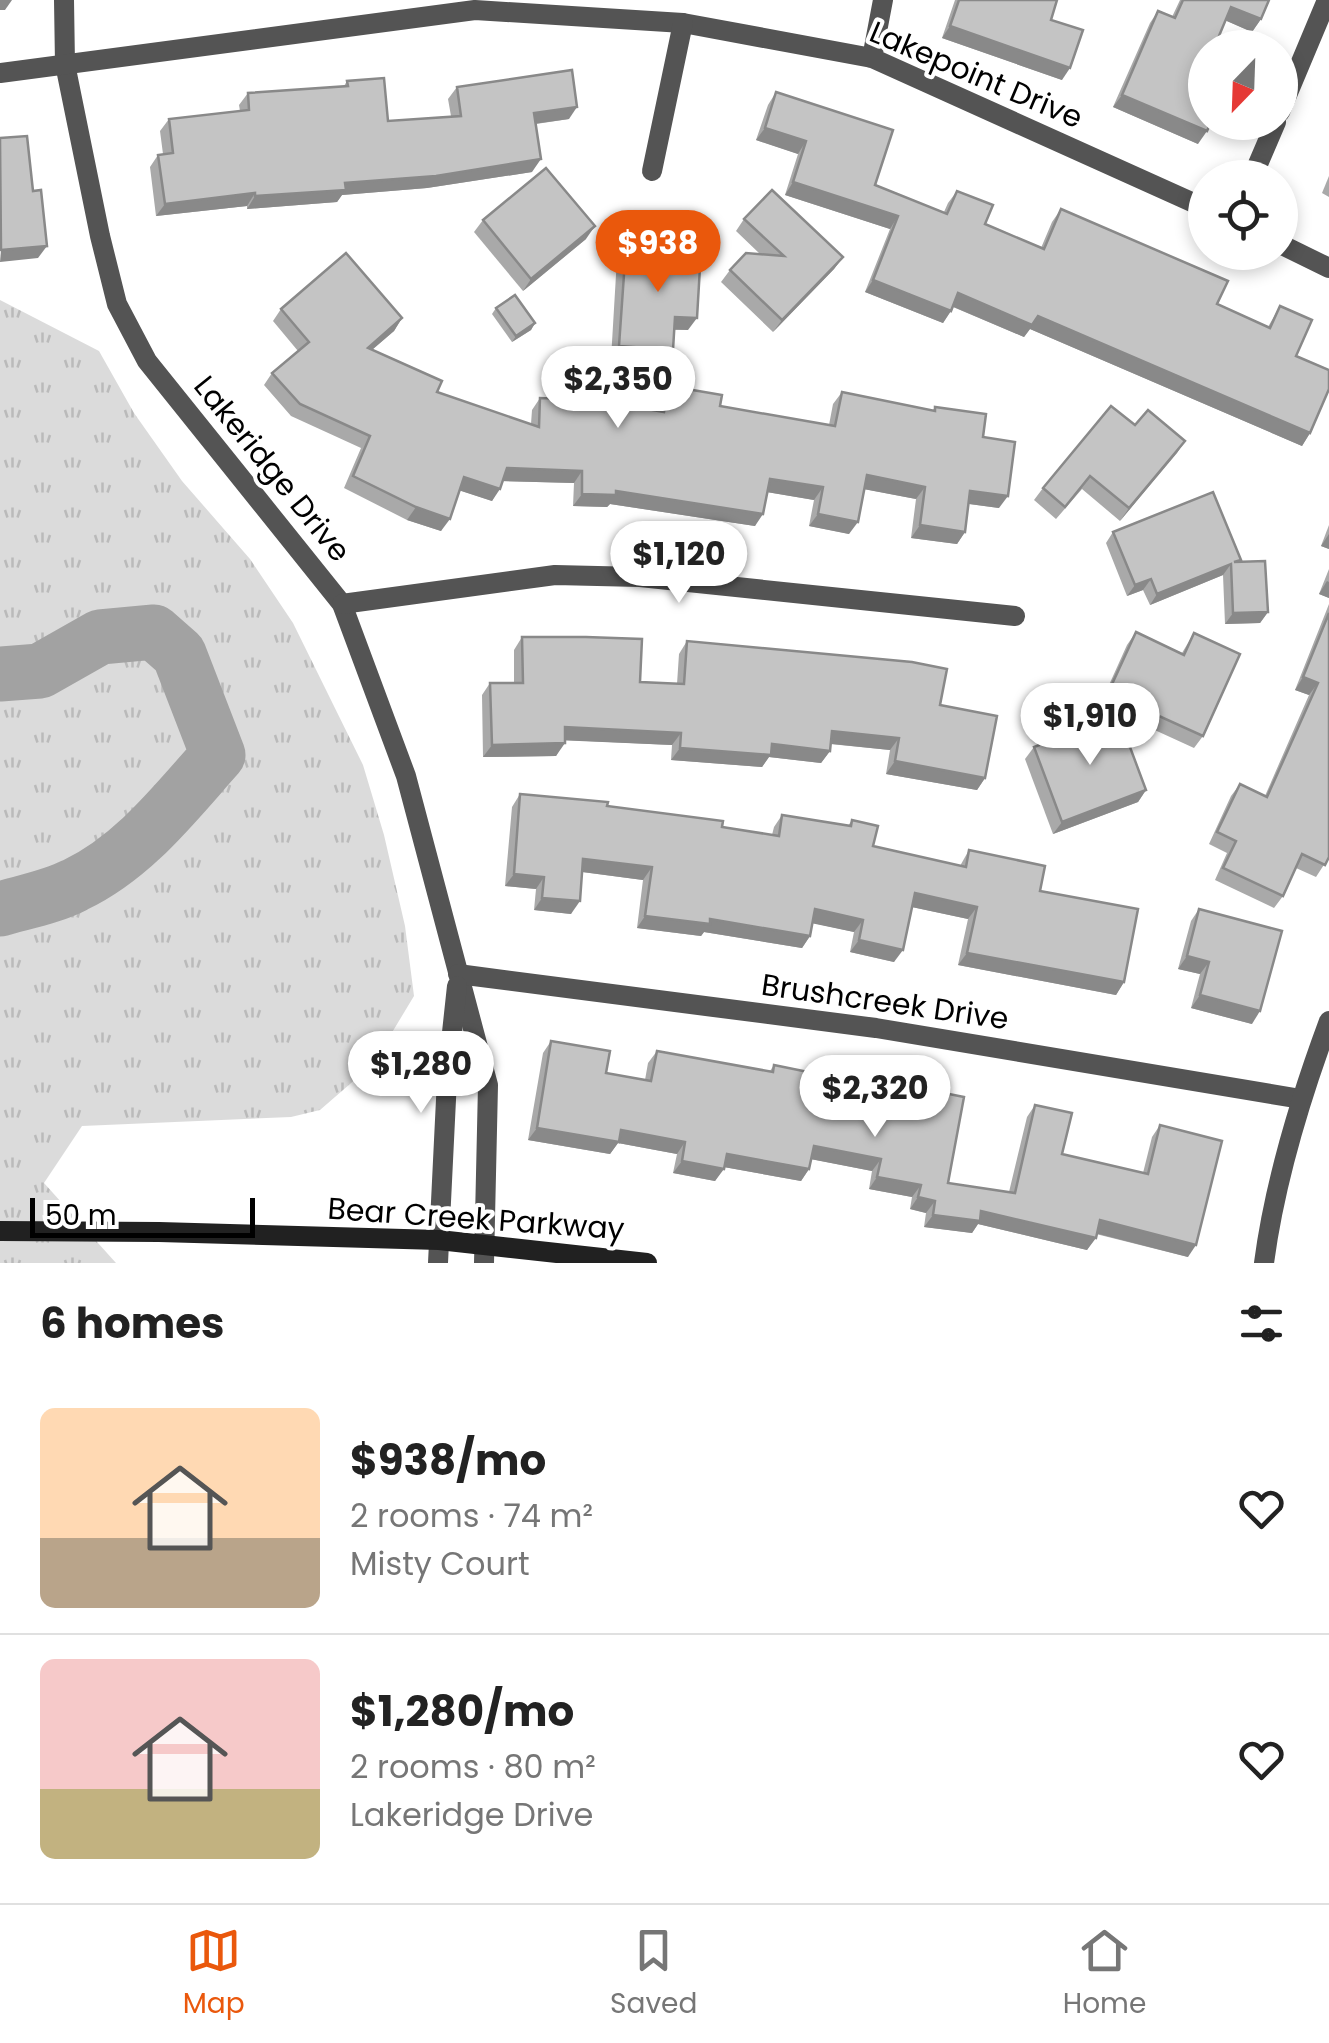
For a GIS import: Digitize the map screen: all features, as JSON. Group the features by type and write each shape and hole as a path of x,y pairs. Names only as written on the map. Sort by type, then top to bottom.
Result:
{"main road":[{"name":"Bear Creek Parkway","path":"0,1232 439,1240 484,1253 648,1263"}],"street":[{"name":"Lakeridge Drive","path":"64,0 66,64 117,304 147,361 342,604 406,776 488,1084 484,1253"},
{"path":"872,58 883,0"},
{"path":"1298,69 1327,0"},
{"name":"Lakepoint Drive","path":"0,73 475,5 683,23 872,58 1188,200"},
{"path":"652,172 683,23"},
{"path":"1298,253 1329,268"},
{"path":"342,604 555,574 640,577 1015,616"},
{"name":"Lakeridge Drive","path":"438,1263 458,974"},
{"name":"Brushcreek Drive","path":"458,974 876,1028 1301,1099"},
{"path":"1264,1263 1269,1221 1301,1099 1329,1020"},
{"path":"1248,1263 1269,1221"}],"green space":[{"path":"0,300 99,351 134,413 182,481 250,559 293,623 363,765 405,926 414,996 373,1064 320,1110 291,1117 82,1126 44,1183 116,1263 0,1263"}],"building":[{"path":"959,0 1057,0 1051,20 1083,30 1070,68 950,26"},
{"path":"1183,0 1269,0 1261,19 1231,7 1221,30 1188,30 1188,123 1122,95 1158,11 1175,18"},
{"path":"572,70 577,107 534,113 541,159 436,176 345,183 346,190 255,193 165,204 158,155 173,153 169,119 249,110 248,93 348,86 347,81 384,78 388,121 461,116 457,87"},
{"path":"776,92 893,130 875,185 947,214 957,191 993,205 985,224 1044,249 1061,209 1188,264 1188,270 1202,270 1228,281 1217,304 1270,328 1280,306 1312,320 1296,356 1329,370 1329,389 1310,433 1038,316 1032,325 958,293 951,311 873,280 898,216 793,182 806,141 765,128"},
{"path":"27,136 33,191 41,190 47,246 1,250 0,138"},
{"path":"546,168 595,226 531,279 483,220"},
{"path":"772,190 843,257 782,320 730,270 746,253 784,256 744,219"},
{"path":"626,246 701,250 697,318 675,317 673,350 619,346"},
{"path":"346,253 402,318 368,348 442,381 437,392 539,427 540,398 619,401 664,412 669,386 722,395 720,406 835,426 842,392 935,411 935,407 986,414 983,437 1015,442 1008,496 970,491 965,532 920,525 925,487 867,475 858,522 818,514 823,487 770,479 763,514 616,491 616,495 582,494 582,471 507,468 500,489 464,477 450,519 416,507 353,476 370,436 300,404 272,373 309,342 281,309"},
{"path":"515,295 535,323 516,336 496,308"},
{"path":"1111,406 1135,425 1148,410 1185,441 1129,508 1090,476 1065,507 1043,488"},
{"path":"1213,492 1241,560 1234,562 1265,561 1268,612 1233,613 1231,564 1157,594 1151,579 1135,585 1113,532"},
{"path":"1329,613 1329,857 1325,865 1302,854 1283,896 1223,868 1236,841 1217,832 1240,784 1267,797 1318,683 1303,677"},
{"path":"1136,632 1184,655 1194,633 1240,654 1203,736 1108,693"},
{"path":"522,637 642,639 640,682 684,684 687,641 912,662 947,669 940,705 997,716 985,778 895,761 899,738 832,731 830,751 772,744 771,755 680,748 681,733 565,727 565,743 492,745 490,683 523,683"},
{"path":"1118,715 1146,790 1062,822 1034,747"},
{"path":"520,794 608,802 607,806 723,821 722,827 779,836 782,815 851,826 852,820 878,826 873,846 966,867 969,850 1045,866 1040,891 1138,909 1124,982 967,953 977,907 915,893 903,950 859,940 863,920 815,909 810,936 710,919 710,924 645,916 652,867 583,859 580,901 542,898 544,877 514,874"},
{"path":"1199,909 1282,931 1260,1011 1200,995 1209,962 1187,956"},
{"path":"551,1041 610,1051 606,1073 651,1081 657,1051 773,1072 774,1065 847,1080 843,1097 890,1106 894,1083 964,1097 948,1183 1015,1193 1035,1105 1072,1113 1062,1154 1148,1174 1160,1125 1222,1141 1196,1245 1100,1220 1096,1238 981,1211 980,1221 933,1215 935,1201 918,1197 921,1185 877,1177 881,1159 814,1146 809,1169 727,1154 724,1169 682,1161 685,1142 621,1130 619,1142 537,1128"}],"waterway":[{"path":"0,674 40,671 100,637 154,632 179,654 218,755 152,828 116,860 66,889 0,909"}]}
